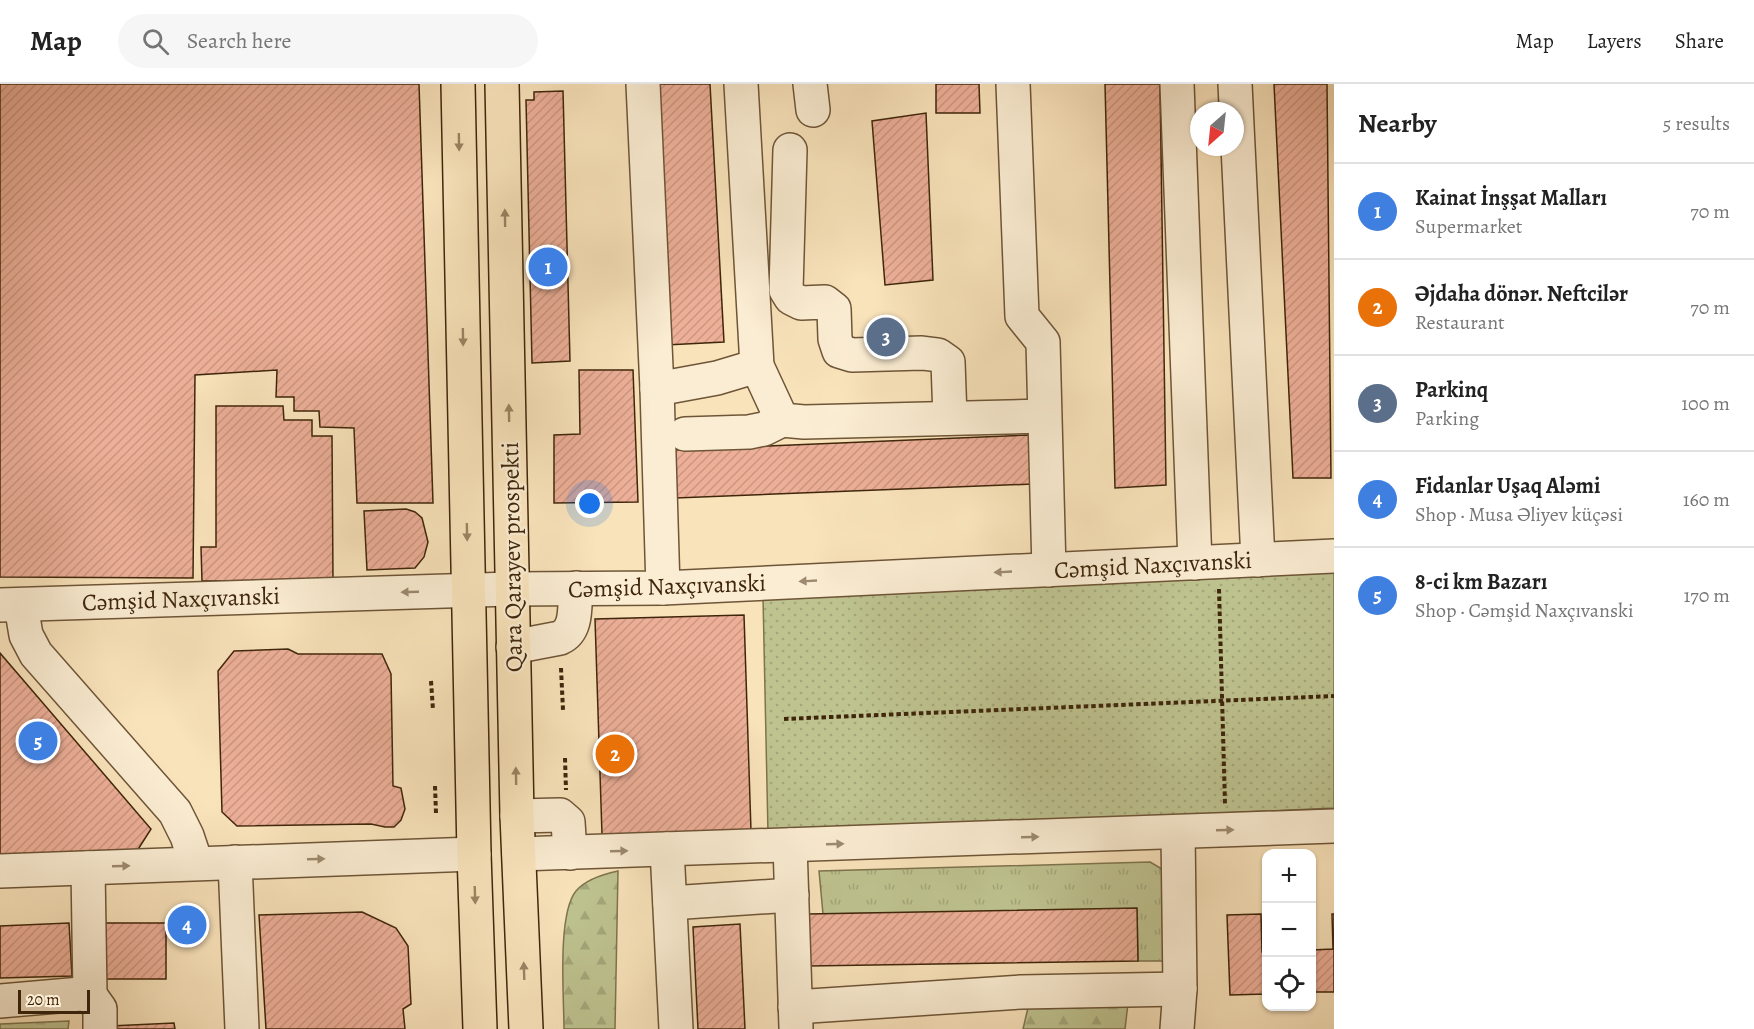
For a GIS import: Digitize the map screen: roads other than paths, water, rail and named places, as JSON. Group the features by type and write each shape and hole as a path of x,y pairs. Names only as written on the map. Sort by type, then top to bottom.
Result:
{"main road":[{"name":"Qara Qarayev prospekti","path":"458,84 474,854 480,1029"},
{"name":"Qara Qarayev prospekti","path":"502,84 517,816 526,1029"}],"street":[{"path":"643,84 657,389 663,588"},
{"path":"741,84 757,366 782,420"},
{"path":"1013,84 1022,316 1043,342 1049,570"},
{"path":"1177,84 1206,562"},
{"path":"1235,84 1258,560"},
{"path":"790,150 786,290 791,298 801,303 825,302 834,309 835,339 839,351 852,355 938,354 948,363 950,418"},
{"path":"657,389 717,378 757,366"},
{"path":"685,435 749,432 764,429 782,420 804,422 1044,416"},
{"name":"Cəmşid Naxçıvanski","path":"10,605 468,590 663,588 1334,555"},
{"path":"513,647 567,635 572,628 576,588"},
{"path":"10,605 36,654 175,812 187,836 196,863"},
{"path":"517,816 560,815 568,822 570,853"},
{"path":"519,854 1334,826"},
{"path":"1177,1029 1180,989 1178,832"},
{"path":"790,845 796,1018 1021,992 1180,989"},
{"path":"667,849 676,1029"},
{"path":"0,871 474,854"},
{"path":"235,862 242,1029"},
{"path":"88,868 90,995 100,1009 100,1029"},
{"path":"670,903 792,895"},
{"path":"0,1001 90,995"}],"place":[{"name":"Kainat İnşşat Malları","path":"548,267"},
{"name":"Parkinq","path":"886,337"},
{"name":"8-ci km Bazarı","path":"38,741"},
{"name":"Əjdaha dönər. Neftcilər","path":"615,754"},
{"name":"Fidanlar Uşaq Aləmi","path":"187,925"}]}
